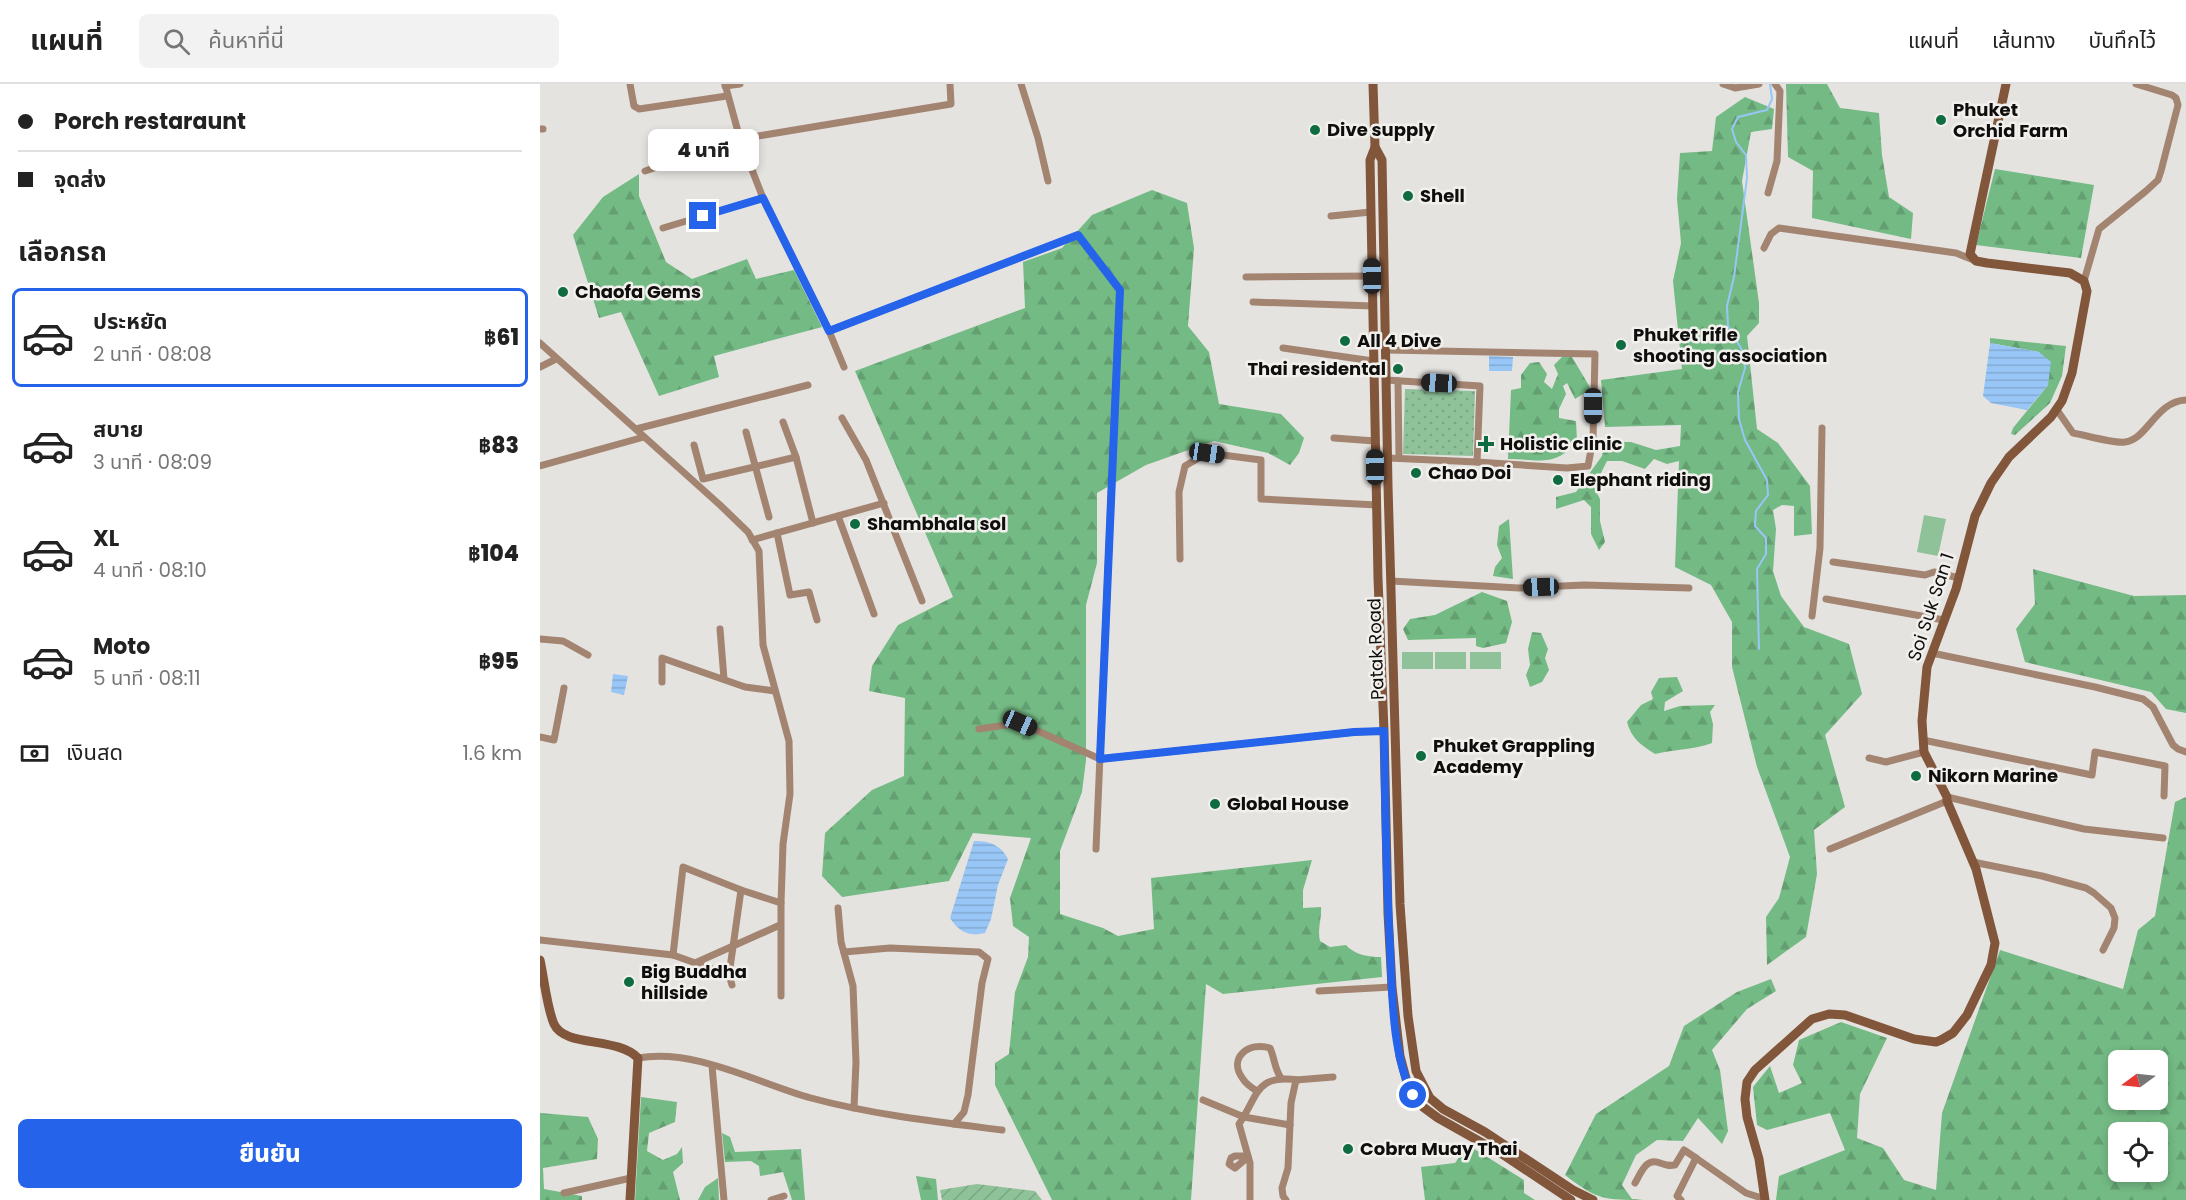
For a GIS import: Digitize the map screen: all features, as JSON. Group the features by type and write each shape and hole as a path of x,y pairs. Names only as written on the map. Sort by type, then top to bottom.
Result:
{"main road":[{"name":"Patak Road","path":"1373,84 1375,147 1370,160 1375,441 1392,987 1400,1056 1404,1074 1413,1095 1423,1107 1502,1154 1571,1200"},
{"path":"2006,84 1970,254 1976,261 2070,273 2084,280"},
{"name":"Patak Road","path":"1375,147 1382,160 1400,904 1408,1016 1416,1071 1430,1098 1443,1109 1485,1132 1573,1190 1593,1200"},
{"name":"Soi Suk San 1","path":"1765,1199 1759,1159 1747,1117 1745,1099 1747,1082 1755,1070 1812,1019 1828,1014 1845,1015 1914,1039 1936,1042 1953,1033 1967,1015 1991,965 1995,950 1994,938 1973,862 1947,799 1924,752 1922,721 1927,667 1959,578 1975,516 1991,483 2009,457 2057,410 2072,373 2087,291 2084,280"},
{"path":"1384,754 1396,753"},
{"path":"540,960 554,1024 561,1035 600,1041 634,1054 638,1058 630,1200"},
{"path":"1413,1095 1423,1088"}],"street":[{"path":"630,84 634,106 639,110 727,96"},
{"path":"740,84 725,85 740,139 763,198 829,331 844,367"},
{"path":"645,171 740,139 951,104 950,84"},
{"path":"1022,84 1048,181"},
{"path":"1722,84 1735,88 1759,84"},
{"path":"1768,193 1777,161 1780,91 1774,84"},
{"path":"2084,280 2098,229 2152,186 2158,180 2161,171 2178,105 2176,98 2136,84"},
{"path":"663,228 763,198"},
{"path":"1331,216 1371,212"},
{"path":"1764,248 1771,234 1779,228 1956,253 1976,261"},
{"path":"829,331 1078,235 1120,290 1096,849"},
{"path":"1246,277 1372,276"},
{"path":"1253,302 1373,306"},
{"path":"540,343 720,505 747,532 759,551 763,645 789,741 790,794 783,844 780,925 781,996"},
{"path":"1283,348 1373,362"},
{"path":"1386,350 1596,354 1593,439 1588,466 1567,468 1388,458"},
{"path":"540,367 556,359"},
{"path":"1386,380 1480,386 1477,462"},
{"path":"1398,381 1399,458"},
{"path":"636,429 808,385"},
{"path":"2057,410 2073,433 2125,442 2134,438 2175,400 2186,400"},
{"path":"842,418 867,460 922,601"},
{"path":"783,422 796,457 813,523"},
{"path":"1812,616 1820,548 1822,428"},
{"path":"746,432 769,517"},
{"path":"540,466 644,437"},
{"path":"1334,438 1375,441"},
{"path":"694,445 703,479 796,457"},
{"path":"1180,559 1179,492 1185,466 1207,453 1261,460 1261,499 1377,505"},
{"path":"752,540 884,503"},
{"path":"838,516 874,614"},
{"path":"777,533 790,595 809,592 817,620"},
{"path":"1833,562 1925,575 1934,572 1959,578"},
{"path":"1391,581 1519,588 1584,585 1689,588"},
{"path":"1826,599 1944,620"},
{"path":"720,629 724,679"},
{"path":"540,639 563,641 588,655"},
{"path":"1932,653 2143,699 2153,707 2173,745 2186,752"},
{"path":"662,682 662,658 745,687 775,692"},
{"path":"540,737 554,740 564,688"},
{"path":"979,729 1020,723 1100,759 1354,732 1384,731"},
{"path":"1923,740 2092,775 2095,752 2165,766 2164,796"},
{"path":"1869,758 1886,762 1924,752"},
{"path":"1830,849 1947,799 2084,830 2163,838"},
{"path":"1973,862 2042,876 2086,888 2094,893 2111,908 2115,918 2114,928 2103,950"},
{"path":"673,955 683,867 741,891 781,903"},
{"path":"732,985 729,975 741,891"},
{"path":"838,908 839,926 853,986 856,1082 854,1108"},
{"path":"695,963 733,948 780,925"},
{"path":"540,940 673,955 729,975"},
{"path":"844,952 890,948 979,952 988,959 982,983 968,1095 964,1112 954,1124"},
{"path":"1319,991 1392,987"},
{"path":"1257,1091 1239,1073 1238,1062 1241,1053 1249,1047 1270,1048 1274,1058 1274,1068 1281,1078"},
{"path":"638,1058 667,1057 712,1066 734,1071 811,1098 911,1120 1002,1130"},
{"path":"712,1066 724,1200"},
{"path":"1250,1200 1248,1156 1239,1124 1257,1091 1268,1081 1281,1078 1298,1080 1333,1077"},
{"path":"1286,1200 1282,1188 1288,1168 1291,1103 1296,1080 1298,1080"},
{"path":"1203,1100 1244,1117 1290,1125"},
{"path":"1635,1183 1646,1164 1652,1161 1667,1166 1674,1165 1684,1150 1746,1193 1765,1199"},
{"path":"1681,1200 1677,1196 1696,1158"},
{"path":"564,1193 631,1178"},
{"path":"771,1200 784,1196"}],"green space":[{"path":"1786,84 1827,84 1840,108 1879,113 1882,155 1889,197 1913,213 1911,239 1812,218 1813,171 1788,157"},
{"path":"1745,97 1774,109 1772,129 1751,132 1742,181 1759,303 1759,323 1747,336 1757,429 1778,443 1810,486 1812,534 1794,536 1794,506 1782,505 1773,510 1776,529 1773,571 1781,596 1804,627 1849,644 1862,694 1825,735 1845,807 1814,830 1817,874 1806,937 1767,965 1766,917 1779,898 1790,857 1757,767 1732,667 1732,622 1711,585 1675,567 1679,461 1667,464 1654,459 1645,469 1622,461 1607,461 1594,487 1600,499 1600,521 1605,542 1599,550 1591,534 1591,507 1584,500 1556,509 1556,497 1576,492 1602,456 1605,442 1631,442 1656,450 1680,446 1681,425 1605,427 1601,380 1682,369 1673,281 1681,243 1677,199 1680,153 1712,151 1716,117"},
{"path":"1995,169 2094,185 2081,258 1976,245"},
{"path":"639,174 639,196 666,262 692,279 747,259 756,279 794,270 822,327 714,356 719,377 659,396 621,312 599,318 573,235 603,197"},
{"path":"1152,190 1187,203 1194,248 1188,326 1209,352 1219,404 1281,414 1304,438 1299,453 1290,465 1268,453 1214,441 1146,465 1097,493 1097,563 1086,605 1086,760 1082,792 1060,851 1060,914 1103,928 1118,936 1154,929 1151,878 1312,860 1303,890 1303,908 1321,907 1320,941 1330,947 1346,945 1362,955 1381,957 1382,977 1223,994 1206,984 1191,1200 1052,1200 995,1085 995,1063 1009,1054 1015,992 1028,957 1029,937 1013,926 1010,898 1031,838 973,833 949,881 842,897 822,876 825,833 872,790 904,776 905,698 869,691 872,666 898,625 953,597 855,371 1025,308 1023,262 1062,248 1092,215"},
{"path":"1990,338 2066,346 2062,376 2050,403 2015,435 2011,434 2013,428 2048,385 2039,352 1990,343"},
{"path":"1562,357 1572,357 1591,389 1575,399 1567,383 1563,386 1566,394 1559,409 1559,418 1576,421 1577,441 1569,450 1554,459 1508,459 1511,390 1521,388 1521,375 1530,363 1539,362 1547,374 1544,382 1552,389 1558,374 1554,365"},
{"path":"1405,389 1475,391 1473,456 1403,454"},
{"path":"1924,515 1946,519 1938,556 1917,552"},
{"path":"1509,519 1513,579 1493,576 1495,567 1502,558 1497,545 1499,526"},
{"path":"2033,569 2134,596 2186,595 2186,713 2166,709 2151,692 2025,662 2016,629 2035,604"},
{"path":"1482,592 1507,601 1512,622 1506,643 1483,648 1476,646 1476,638 1408,640 1403,629 1410,619 1435,615"},
{"path":"1532,632 1541,633 1548,649 1545,658 1549,670 1542,682 1530,687 1526,675 1530,665 1528,649"},
{"path":"1402,652 1433,652 1433,669 1402,669"},
{"path":"1435,652 1466,652 1466,669 1435,669"},
{"path":"1470,652 1501,652 1501,669 1470,669"},
{"path":"1677,677 1683,691 1665,702 1664,711 1680,706 1715,705 1710,712 1713,724 1712,743 1655,754 1637,741 1627,722 1641,705 1653,699 1651,692 1659,678"},
{"path":"2186,797 2186,1200 1776,1200 1779,1176 1845,1150 1830,1113 1767,1130 1757,1125 1753,1087 1770,1066 1779,1093 1802,1083 1793,1065 1799,1040 1841,1022 1887,1038 1860,1094 1857,1138 1883,1148 1904,1180 1936,1190 1942,1113 2000,950 2123,989 2138,930 2155,916 2175,802"},
{"path":"1771,979 1776,991 1747,1009 1712,1050 1720,1070 1728,1131 1722,1144 1698,1118 1683,1141 1657,1140 1636,1155 1622,1185 1632,1199 1644,1200 1602,1197 1585,1189 1565,1175 1596,1114 1669,1066 1684,1026 1737,992"},
{"path":"641,1097 677,1102 675,1122 649,1133 647,1151 663,1160 677,1154 682,1147 683,1163 673,1172 680,1200 635,1200"},
{"path":"540,1113 588,1117 598,1139 597,1159 543,1168 544,1189 582,1196 582,1200 540,1200"},
{"path":"722,1133 730,1137 735,1152 801,1149 805,1200 792,1200 783,1172 760,1176 759,1166 751,1161 725,1162"},
{"path":"1468,1145 1524,1180 1524,1193 1535,1200 1425,1200 1421,1167 1455,1163"},
{"path":"916,1176 936,1179 938,1200 921,1200"},
{"path":"718,1178 719,1200 698,1200 705,1187"},
{"path":"977,1184 1035,1191 1042,1200 942,1200 940,1190"}],"water":[{"path":"1990,343 2039,352 2051,362 2048,385 2027,410 1991,403 1983,396"},
{"path":"1489,356 1513,357 1512,371 1489,371"},
{"path":"613,674 628,676 624,695 611,692"},
{"path":"974,841 994,845 1002,850 1008,859 998,885 991,919 985,933 969,934 957,927 950,918"}],"waterway":[{"path":"1759,649 1757,569 1766,554 1766,538 1755,526 1756,511 1768,495 1767,480 1745,440 1739,419 1738,392 1745,368 1742,350 1728,326 1727,306 1734,277 1747,178 1746,155 1736,142 1732,129 1738,117 1767,110 1772,99 1770,84"}],"place":[{"name":"Phuket Orchid Farm","path":"1941,120"},
{"name":"Dive supply","path":"1315,130"},
{"name":"Shell","path":"1408,196"},
{"name":"Chaofa Gems","path":"563,292"},
{"name":"All 4 Dive","path":"1345,341"},
{"name":"Phuket rifle shooting association","path":"1621,345"},
{"name":"Thai residental","path":"1398,369"},
{"name":"Holistic clinic","path":"1486,444"},
{"name":"Chao Doi","path":"1416,473"},
{"name":"Elephant riding","path":"1558,480"},
{"name":"Shambhala sol","path":"855,524"},
{"name":"Phuket Grappling Academy","path":"1421,756"},
{"name":"Nikorn Marine","path":"1916,776"},
{"name":"Global House","path":"1215,804"},
{"name":"Big Buddha hillside","path":"629,982"},
{"name":"Cobra Muay Thai","path":"1348,1149"}],"route":[{"path":"703,216 763,198 829,331 1078,235 1120,290 1100,759 1354,732 1384,731 1392,987 1400,1056 1408,1086 1413,1095"}]}
